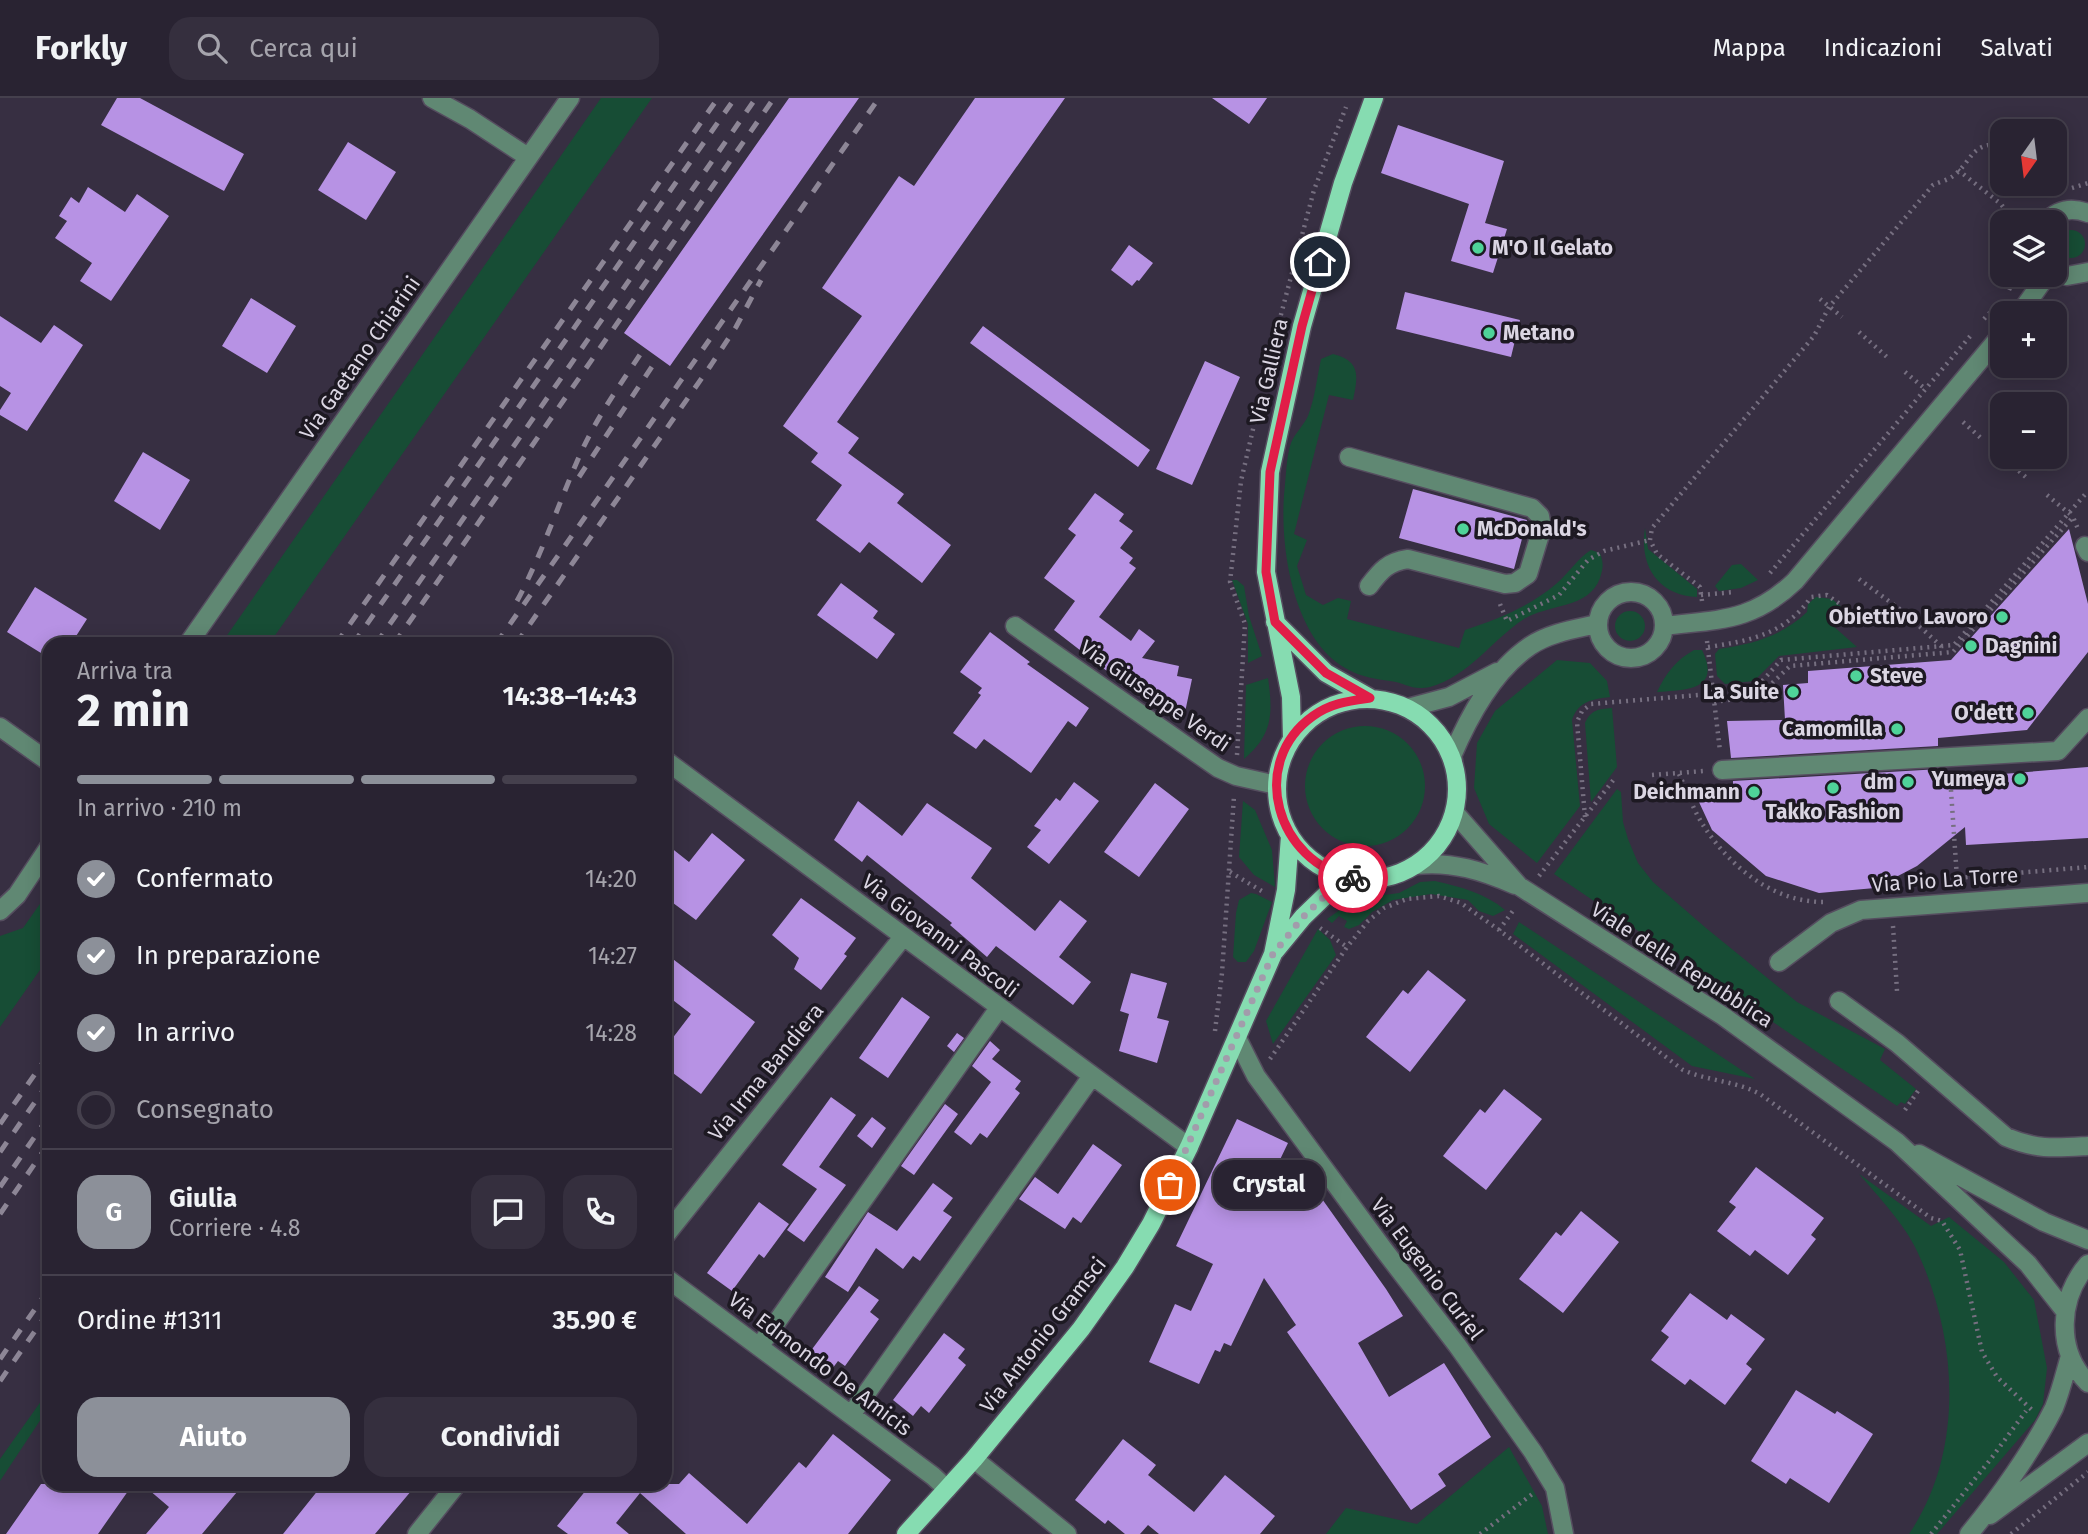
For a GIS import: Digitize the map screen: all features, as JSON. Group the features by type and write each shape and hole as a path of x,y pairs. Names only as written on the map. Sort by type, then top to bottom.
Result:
{"main road":[{"name":"Via Galliera","path":"1292,738 1292,697 1266,572 1270,472 1306,314 1343,183 1374,98"},
{"path":"1275,622 1326,673 1370,698"},
{"path":"1370,698 1408,708 1428,721 1443,739 1453,760 1457,775 1455,813 1433,852 1416,866 1388,877 1357,879 1341,876 1319,865 1300,849 1290,836 1279,811 1276,785 1284,752 1292,738 1313,716 1340,702 1370,698"},
{"name":"Via Antonio Gramsci","path":"906,1534 974,1459 1081,1329 1125,1267 1151,1224 1273,954 1286,890 1290,836"},
{"name":"Via Antonio Gramsci","path":"1273,954 1303,917 1331,890 1357,879"}],"street":[{"path":"432,98 528,157"},
{"name":"Via Gaetano Chiarini","path":"193,637 570,98"},
{"path":"2067,210 2088,214"},
{"path":"2067,276 2088,272"},
{"path":"1664,626 1753,612 1776,599 1795,581 1990,348"},
{"path":"1349,457 1532,508 1540,516 1542,528 1528,574 1515,583 1505,584 1408,559 1393,562 1381,569 1369,586"},
{"path":"1635,592 1653,600 1660,607 1664,626 1657,645 1640,657 1630,658 1611,652 1598,634 1597,624 1599,612 1614,595 1635,592"},
{"path":"1453,760 1452,756 1464,728 1482,698 1506,667 1530,646 1542,640 1597,624"},
{"name":"Via Giuseppe Verdi","path":"1015,626 1218,768 1244,778 1276,785"},
{"path":"1408,708 1449,697 1506,667"},
{"path":"1722,770 2058,751 2088,718"},
{"path":"0,727 42,757"},
{"name":"Via Giovanni Pascoli","path":"672,765 1188,1147"},
{"name":"Viale della Repubblica","path":"1455,813 1519,886 1723,1016 1897,1142 2028,1264 2065,1311"},
{"path":"0,911 17,895 42,858"},
{"path":"1416,866 1436,863 1461,866 1519,886"},
{"name":"Via Pio La Torre","path":"1779,962 1831,923 1861,910 2088,893"},
{"name":"Via Irma Bandiera","path":"672,1227 903,937"},
{"path":"1839,1001 1897,1043 2006,1137 2027,1146 2046,1149 2088,1146"},
{"path":"759,1347 999,1008"},
{"name":"Via Eugenio Curiel","path":"1237,1038 1256,1076 1457,1345 1533,1452 1555,1488 1563,1534"},
{"path":"851,1415 1091,1076"},
{"name":"Viale della Repubblica","path":"1897,1142 2044,1222 2088,1240"},
{"path":"2088,1264 2070,1291 2065,1311 2065,1334 2070,1356 2088,1383"},
{"name":"Via Edmondo De Amicis","path":"672,1282 947,1489"},
{"path":"1972,1530 2046,1422 2055,1405 2070,1356"},
{"path":"1972,1530 2088,1443"},
{"path":"974,1459 1067,1534"},
{"path":"417,1534 451,1491"}],"path":[{"path":"1652,775 1722,770 1700,587 1657,554 1650,540 1653,528 1814,336 1829,307 1933,186 1954,176 1978,149 1990,145"},
{"path":"1958,170 2005,210"},
{"path":"1763,579 2010,287"},
{"path":"1820,299 1842,317"},
{"path":"1859,332 1888,358"},
{"path":"1905,372 1924,388"},
{"path":"1963,422 1982,439"},
{"path":"2017,469 2028,479"},
{"path":"1714,702 1755,696 1790,666 1953,652 2071,515 2088,491"},
{"path":"2047,495 2071,515 2087,549"},
{"path":"1585,817 1577,722 1581,711 1591,704 1747,691 1758,686 1782,660 1954,645 2071,515"},
{"path":"1495,593 1507,621 1559,595 1588,560 1604,551 1650,540"},
{"path":"1859,579 1905,613 1941,646 1944,653"},
{"path":"1701,594 1746,589"},
{"path":"1237,756 1245,624"},
{"path":"1949,758 1958,878"},
{"path":"1679,774 1704,826 1730,860 1772,892 1812,902 1825,902"},
{"path":"1543,871 1615,778"},
{"path":"1214,1032 1222,973 1234,795"},
{"path":"1935,884 1958,878 2088,867"},
{"path":"1230,872 1271,896"},
{"path":"1270,1059 1368,921 1384,908 1407,899 1439,896 1461,903 1500,930 1683,1070 1696,1076 1743,1085 1760,1094 1931,1218 1942,1221 1960,1250 1970,1285 1982,1352 1997,1377 2029,1408 1931,1534"},
{"path":"1500,930 1511,915"},
{"path":"1892,919 1897,991"},
{"path":"1318,927 1347,947"},
{"path":"2011,1534 2088,1472"},
{"path":"1480,1534 1536,1492"}],"green space":[{"path":"601,98 652,98 274,637 226,637"},
{"path":"2067,231 2076,231 2084,239 2081,254 2067,257"},
{"path":"1333,354 1353,365 1356,384 1353,400 1329,395 1294,534 1307,540 1297,566 1306,595 1323,605 1338,598 1351,601 1347,619 1459,648 1465,630 1524,606 1556,584 1591,550 1600,553 1603,563 1595,588 1577,601 1524,619 1468,667 1430,687 1413,687 1364,676 1330,657 1315,639 1294,593 1288,567 1283,517 1286,468 1291,443 1308,416 1321,359"},
{"path":"1645,528 1648,549 1697,589 1697,597 1672,591 1654,576 1645,555"},
{"path":"1741,564 1758,580 1741,588 1719,591 1715,586 1732,565"},
{"path":"1232,580 1237,580 1244,586 1249,616 1262,656 1248,663 1248,624"},
{"path":"1816,597 1832,599 1844,609 1832,625 1857,647 1779,656 1754,681 1725,684 1717,676 1715,654 1719,649 1777,633 1807,612 1808,604"},
{"path":"1630,611 1641,615 1645,626 1641,637 1630,641 1619,637 1615,626 1619,615"},
{"path":"1694,650 1702,650 1707,663 1704,681 1689,689 1657,692 1672,668"},
{"path":"1557,660 1590,663 1607,681 1610,697 1582,705 1572,720 1580,806 1537,863 1489,824 1474,788 1477,743 1495,711"},
{"path":"1268,678 1269,723 1261,741 1244,759 1246,685"},
{"path":"1612,708 1617,767 1591,802 1585,723 1596,711"},
{"path":"1365,726 1388,730 1408,743 1421,763 1425,786 1421,809 1408,829 1388,842 1365,846 1342,842 1322,829 1309,809 1305,786 1309,763 1322,743 1342,730"},
{"path":"1617,789 1621,792 1623,822 1628,839 1638,863 1653,882 1797,1002 1885,1049 1880,1060 1916,1089 1905,1104 1901,1102 1897,1106 1554,874"},
{"path":"1243,801 1255,810 1272,850 1275,887 1254,875 1239,857"},
{"path":"1435,881 1481,895 1505,910 1493,916 1479,911 1468,900 1431,894 1393,900 1372,912 1359,925 1349,929 1344,927 1347,921 1339,916 1332,923 1327,919 1362,898 1399,893 1420,882"},
{"path":"1251,893 1272,902 1254,951 1246,962 1238,962 1233,957 1236,913 1239,900"},
{"path":"42,901 42,967 0,1027 0,936 23,928"},
{"path":"1519,922 1755,1079 1692,1066 1513,934"},
{"path":"1318,929 1330,940 1336,955 1273,1044 1266,1021"},
{"path":"1859,1174 1931,1226 1949,1217 2004,1262 2034,1300 2047,1368 2043,1404 2035,1420 1937,1534 1909,1534 1927,1502 1940,1467 1947,1431 1947,1357 1941,1320 1931,1285 1912,1241 1891,1211"},
{"path":"42,1400 42,1418 0,1481 0,1459"},
{"path":"1509,1447 1542,1506 1548,1534 1326,1534 1346,1508 1417,1524"}],"building":[{"path":"117,98 140,98 244,154 224,191 101,125"},
{"path":"789,98 859,98 670,366 624,333"},
{"path":"975,98 1065,98 837,422 859,438 848,453 904,494 897,503 951,545 922,583 869,542 860,553 816,520 842,485 811,462 818,453 783,426 862,316 822,288 899,176 914,186"},
{"path":"1212,98 1267,98 1249,124"},
{"path":"1398,125 1504,161 1485,223 1507,229 1493,273 1451,261 1469,204 1381,173"},
{"path":"348,142 396,172 366,220 318,190"},
{"path":"88,187 125,212 137,194 169,216 111,301 80,281 92,263 55,238 67,221 59,216 71,197 79,203"},
{"path":"1129,245 1153,263 1132,286 1111,270"},
{"path":"1405,292 1520,320 1511,357 1396,329"},
{"path":"251,298 296,326 267,373 222,346"},
{"path":"0,316 41,343 54,325 83,345 27,431 0,415 0,410 11,393 0,386"},
{"path":"983,326 1150,450 1138,467 970,343"},
{"path":"1205,361 1240,377 1192,485 1156,469"},
{"path":"143,452 190,480 160,530 114,501"},
{"name":"McDonald's","path":"1413,489 1527,520 1514,569 1399,538"},
{"path":"1095,493 1124,514 1119,521 1133,531 1120,548 1133,558 1129,563 1136,568 1099,617 1131,641 1139,629 1155,641 1142,658 1179,666 1177,676 1192,679 1184,717 1159,712 1163,693 1125,685 1054,630 1075,601 1044,578 1076,535 1068,529"},
{"path":"2069,529 2088,604 2088,652 2027,730 1938,738 1938,746 1731,758 1727,721 1785,720 1783,685 1808,683 1808,671 1951,660"},
{"path":"841,583 878,611 873,618 895,634 877,659 817,615"},
{"path":"35,587 87,619 75,637 42,637 42,654 7,632"},
{"path":"990,632 1030,662 1027,664 1089,708 1076,727 1068,721 1031,773 984,739 976,749 953,733 981,695 978,693 982,688 960,672"},
{"path":"2088,767 2088,838 1966,845 1965,827 1917,866 1875,888 1819,893 1766,876 1712,830 1692,787 1733,785 1733,781 1940,769 1940,779"},
{"path":"1074,782 1099,801 1049,864 1027,847 1041,830 1034,826 1056,798 1060,801"},
{"path":"1155,783 1189,809 1139,877 1104,852"},
{"path":"858,801 902,836 927,803 992,848 971,878 1035,931 1060,900 1087,921 1059,957 1091,982 1073,1005 996,946 987,957 950,925 952,923 867,855 862,862 834,840"},
{"path":"712,833 745,860 696,920 672,902 672,849 689,862"},
{"path":"801,898 856,938 844,954 847,956 821,990 794,969 799,958 772,935"},
{"path":"672,958 755,1022 701,1094 672,1072 672,1039 691,1014 672,999"},
{"path":"1428,970 1466,1000 1410,1072 1366,1037 1403,990 1408,994"},
{"path":"1131,973 1167,983 1157,1018 1169,1021 1157,1063 1119,1051 1129,1014 1120,1011"},
{"path":"902,997 930,1017 888,1078 859,1058"},
{"path":"957,1033 964,1038 954,1052 947,1046"},
{"path":"990,1041 1000,1050 992,1059 1021,1081 1015,1089 1020,1093 987,1138 980,1133 971,1145 954,1132 991,1082 972,1066"},
{"path":"1504,1089 1542,1119 1486,1190 1443,1156 1480,1109 1485,1113"},
{"path":"831,1097 856,1115 819,1167 846,1185 804,1242 787,1230 817,1189 782,1165"},
{"path":"945,1104 958,1114 914,1175 901,1166"},
{"path":"872,1117 886,1128 872,1148 857,1136"},
{"path":"1237,1119 1288,1143 1275,1170 1315,1189 1403,1316 1358,1343 1389,1397 1444,1363 1491,1437 1438,1474 1446,1486 1411,1510 1287,1332 1296,1325 1264,1278 1231,1346 1224,1343 1220,1352 1215,1350 1199,1384 1149,1362 1175,1304 1191,1311 1213,1264 1176,1246"},
{"path":"1093,1144 1122,1165 1081,1223 1073,1217 1065,1229 1019,1199 1035,1177 1058,1194"},
{"path":"1756,1167 1824,1218 1811,1235 1816,1239 1788,1275 1755,1250 1750,1256 1717,1231 1736,1207 1729,1202"},
{"path":"933,1183 953,1198 943,1211 952,1217 920,1261 913,1256 903,1269 876,1248 848,1292 825,1277 868,1212 897,1231"},
{"path":"759,1202 789,1224 764,1258 759,1254 732,1291 707,1273"},
{"path":"1581,1211 1619,1242 1563,1313 1519,1279 1556,1232 1561,1236"},
{"path":"859,1286 879,1300 870,1312 879,1319 845,1366 838,1361 829,1373 807,1356"},
{"path":"1690,1293 1727,1320 1731,1314 1765,1339 1746,1364 1752,1369 1725,1405 1690,1379 1685,1385 1651,1360 1669,1337 1661,1331"},
{"path":"944,1333 965,1349 958,1358 966,1365 929,1413 921,1406 913,1416 893,1400"},
{"path":"1796,1390 1835,1414 1837,1411 1873,1434 1829,1503 1790,1478 1786,1484 1751,1461"},
{"path":"833,1434 891,1480 848,1534 686,1534 640,1493 616,1523 629,1534 568,1534 557,1526 585,1491 672,1491 672,1484 679,1484 689,1473 747,1524 799,1462 806,1468"},
{"path":"1123,1439 1156,1465 1148,1475 1194,1512 1225,1475 1275,1516 1260,1534 1159,1534 1148,1525 1140,1534 1125,1534 1108,1520 1105,1524 1075,1500"},
{"path":"41,1484 42,1491 128,1491 98,1534 6,1534"},
{"path":"150,1491 237,1492 202,1534 146,1534 169,1507"},
{"path":"317,1491 411,1491 375,1534 283,1534"}],"railway":[{"path":"341,637 718,98"},
{"path":"358,637 735,98"},
{"path":"381,637 756,98"},
{"path":"399,637 774,98"},
{"path":"501,637 879,98"},
{"path":"521,637 711,365 736,327 761,280"},
{"path":"517,601 593,429 643,350"},
{"path":"579,477 657,359"},
{"path":"0,1124 42,1064"},
{"path":"0,1152 42,1092"},
{"path":"0,1187 42,1126"},
{"path":"0,1214 42,1153"},
{"path":"0,1359 42,1299"},
{"path":"0,1381 42,1321"}],"way so far":[{"path":"1170,1185 1273,954 1303,917 1331,890 1357,879 1353,878"}],"place":[{"name":"M'O Il Gelato","path":"1478,248"},
{"name":"Metano","path":"1489,333"},
{"name":"McDonald's","path":"1463,529"},
{"name":"Obiettivo Lavoro","path":"2002,617"},
{"name":"Dagnini","path":"1971,646"},
{"name":"Steve","path":"1856,676"},
{"name":"La Suite","path":"1793,692"},
{"name":"O'dett","path":"2028,713"},
{"name":"Camomilla","path":"1897,729"},
{"name":"Yumeya","path":"2020,779"},
{"name":"dm","path":"1908,782"},
{"name":"Takko Fashion","path":"1833,788"},
{"name":"Deichmann","path":"1754,792"},
{"name":"Crystal","path":"1170,1185"}],"route":[{"path":"1320,262 1302,326 1270,472 1266,516 1266,572 1275,622 1326,673 1370,698 1340,702 1313,716 1292,738 1284,752 1276,785 1279,811 1290,836 1300,849 1326,869 1353,878"}]}
